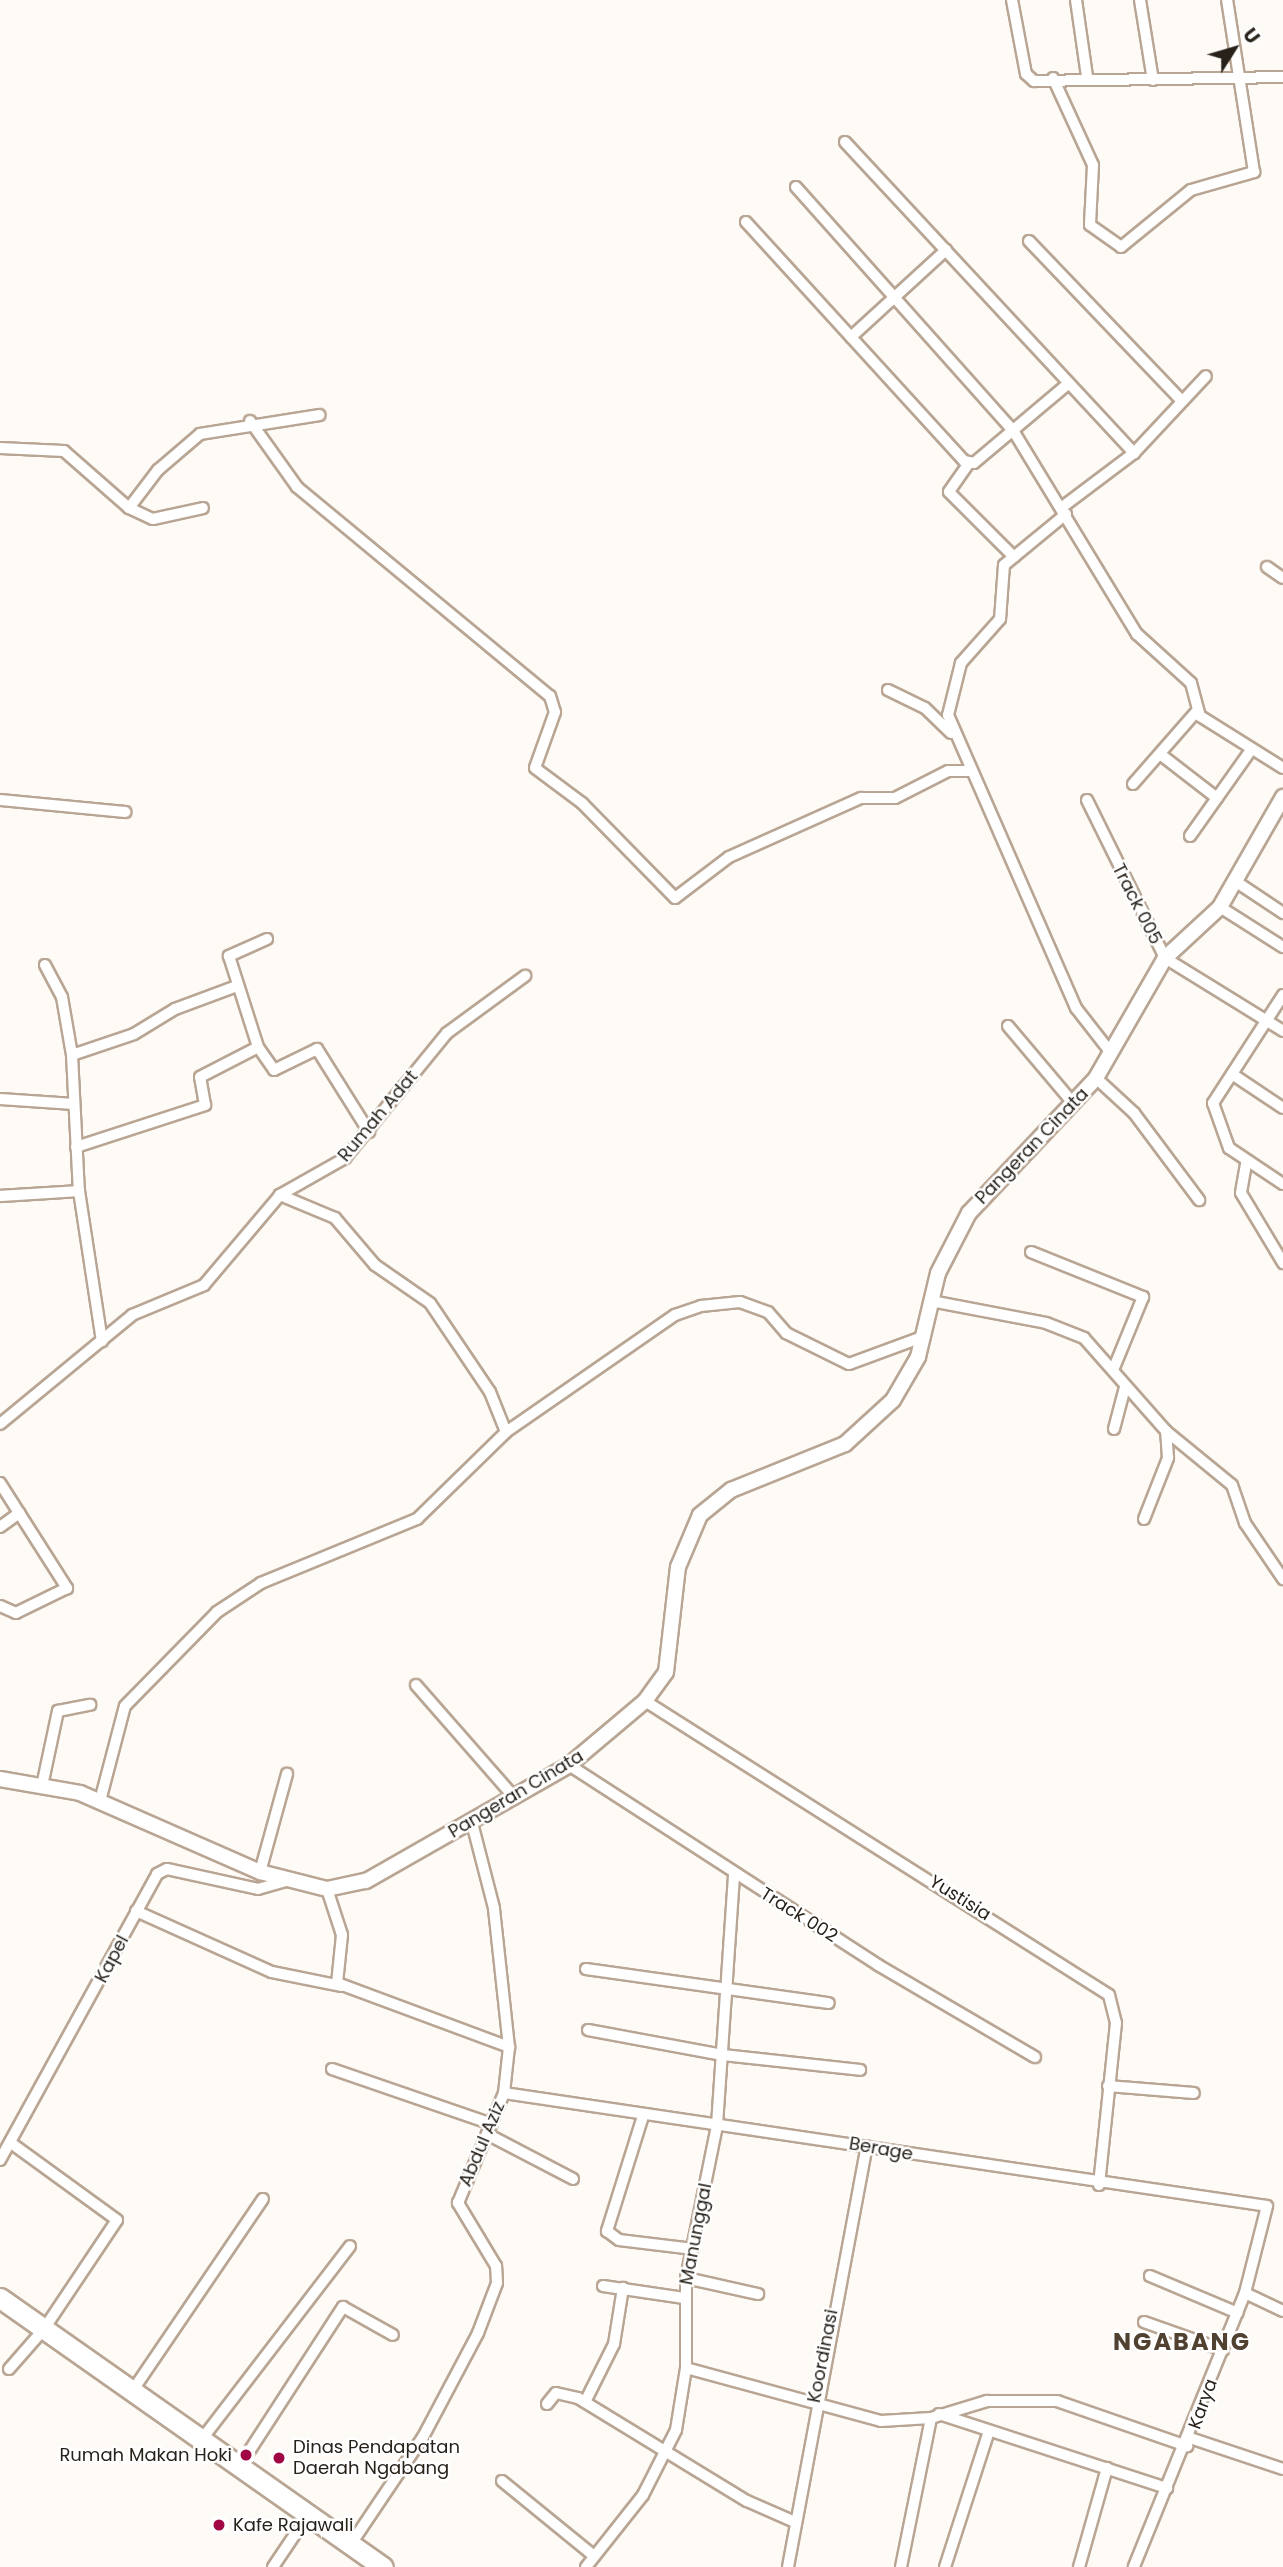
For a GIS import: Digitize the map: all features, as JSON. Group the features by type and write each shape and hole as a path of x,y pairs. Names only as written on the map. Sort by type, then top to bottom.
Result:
{"highway":[{"path":"0,2298 383,2567"}],"street":[{"path":"1012,0 1028,79 1087,76 1241,81 1283,77"},
{"path":"1076,0 1087,76"},
{"path":"1140,0 1153,80"},
{"path":"1053,78 1093,165 1090,225 1117,248 1191,190 1254,172 1227,0"},
{"path":"845,142 1134,453"},
{"path":"796,187 1014,432 1137,634 1191,683 1197,711 1251,750 1283,768"},
{"path":"746,222 969,463"},
{"path":"1029,241 1182,401"},
{"path":"851,337 946,250"},
{"path":"1112,1054 1076,1008 1009,845 970,771 947,715 951,690 967,653 1000,619 1001,571 1064,511 1134,453 1206,376"},
{"path":"1014,557 949,492 969,463 1014,432 1069,383"},
{"path":"129,508 159,470 200,434 250,421 320,415"},
{"path":"250,421 297,487 550,696 555,712 535,768 582,803 670,895 678,897 710,871 861,798 895,798 948,771 970,771"},
{"path":"0,448 64,452 129,508 153,519 203,508"},
{"path":"1267,567 1283,578"},
{"path":"888,690 925,708 954,736"},
{"path":"1133,784 1197,711"},
{"path":"1190,836 1251,750"},
{"path":"1160,754 1217,798"},
{"name":"Pangeran Cinata","path":"0,1779 42,1786 100,1801 260,1872 286,1881 327,1889 366,1881 569,1766 645,1701 666,1672 678,1567 700,1515 732,1490 823,1456 863,1430 892,1400 925,1336 930,1301 948,1251 960,1230 1001,1175 1074,1104 1096,1078 1165,957 1220,907 1283,797"},
{"path":"0,800 125,812"},
{"name":"Track 005","path":"1087,800 1165,957 1283,1031"},
{"path":"1235,881 1283,913"},
{"path":"1220,907 1283,947"},
{"path":"267,939 231,954 237,986 258,1047 274,1070 317,1049 369,1132"},
{"path":"46,965 62,998 72,1055 79,1191 102,1341"},
{"name":"Rumah Adat","path":"0,1424 132,1315 197,1292 280,1195 329,1172 369,1132 447,1033 525,976"},
{"path":"72,1055 134,1034 175,1010 237,986"},
{"path":"1283,995 1233,1074 1213,1113 1229,1148 1246,1164 1283,1184"},
{"path":"1008,1026 1074,1104"},
{"path":"76,1147 205,1105 200,1077 258,1047"},
{"path":"1233,1074 1283,1108"},
{"path":"1096,1078 1134,1113 1199,1200"},
{"path":"0,1099 74,1104"},
{"path":"1246,1164 1241,1193 1283,1263"},
{"path":"0,1196 79,1191"},
{"path":"280,1195 335,1218 375,1265 430,1303 490,1392 506,1432"},
{"path":"1031,1252 1143,1297 1113,1370"},
{"path":"930,1301 1067,1329 1097,1349 1125,1387 1166,1431 1237,1494 1245,1523 1283,1578"},
{"path":"100,1801 125,1706 224,1605 261,1583 418,1519 506,1432 675,1315 701,1306 740,1302 768,1312 786,1333 849,1364 925,1336"},
{"path":"1114,1430 1125,1387"},
{"path":"1144,1519 1168,1458 1166,1431"},
{"path":"0,1483 68,1588 17,1613 0,1606"},
{"path":"0,1527 19,1513"},
{"path":"416,1685 515,1798"},
{"name":"Yustisia","path":"645,1701 1101,1988 1116,2009 1099,2185"},
{"path":"42,1786 58,1711 90,1705"},
{"name":"Track 002","path":"569,1766 734,1874 1035,2057"},
{"path":"260,1872 287,1774"},
{"name":"Abdul Aziz","path":"351,2544 423,2437 478,2333 497,2283 496,2266 458,2203 504,2093 509,2047 494,1908 472,1823"},
{"name":"Kapel","path":"0,2160 136,1911 162,1870 258,1889 286,1881"},
{"name":"Manunggal","path":"586,2567 668,2451 686,2368 684,2298 717,2125 734,1874"},
{"path":"327,1889 342,1935 335,1979 343,1986"},
{"path":"136,1911 272,1972 343,1986 509,2047"},
{"path":"586,1969 728,1985 829,2003"},
{"path":"588,2030 723,2055 860,2070"},
{"path":"332,2069 490,2129 573,2179"},
{"path":"1108,2086 1194,2093"},
{"name":"Berage","path":"504,2093 643,2116 867,2146 1099,2185 1258,2203"},
{"path":"643,2116 607,2231 619,2240 693,2249"},
{"path":"9,2369 44,2329 117,2217 11,2143"},
{"name":"Koordinasi","path":"788,2567 814,2405 867,2146"},
{"path":"134,2390 263,2199"},
{"name":"Karya","path":"1134,2567 1189,2442 1245,2293 1269,2220 1269,2207 1258,2203"},
{"path":"202,2439 350,2246"},
{"path":"1150,2276 1237,2313"},
{"path":"686,2278 758,2294"},
{"path":"603,2286 684,2298"},
{"path":"585,2402 614,2344 623,2288"},
{"path":"1245,2293 1283,2311"},
{"path":"239,2467 343,2307 393,2335"},
{"path":"1144,2322 1223,2350"},
{"path":"686,2368 814,2405 881,2421 935,2416 988,2401 1057,2401 1283,2469"},
{"path":"547,2404 556,2393 585,2402 757,2507 795,2522"},
{"path":"935,2416 1167,2488"},
{"path":"901,2567 935,2416"},
{"path":"945,2567 989,2431"},
{"path":"1079,2567 1107,2468"},
{"path":"502,2481 594,2556"},
{"path":"273,2567 308,2515"}],"place":[{"name":"Rumah Makan Hoki","path":"246,2455"},
{"name":"Dinas Pendapatan Daerah Ngabang","path":"279,2458"},
{"name":"Kafe Rajawali","path":"219,2525"}],"district":[{"name":"NGABANG","path":"1182,2342"}]}
